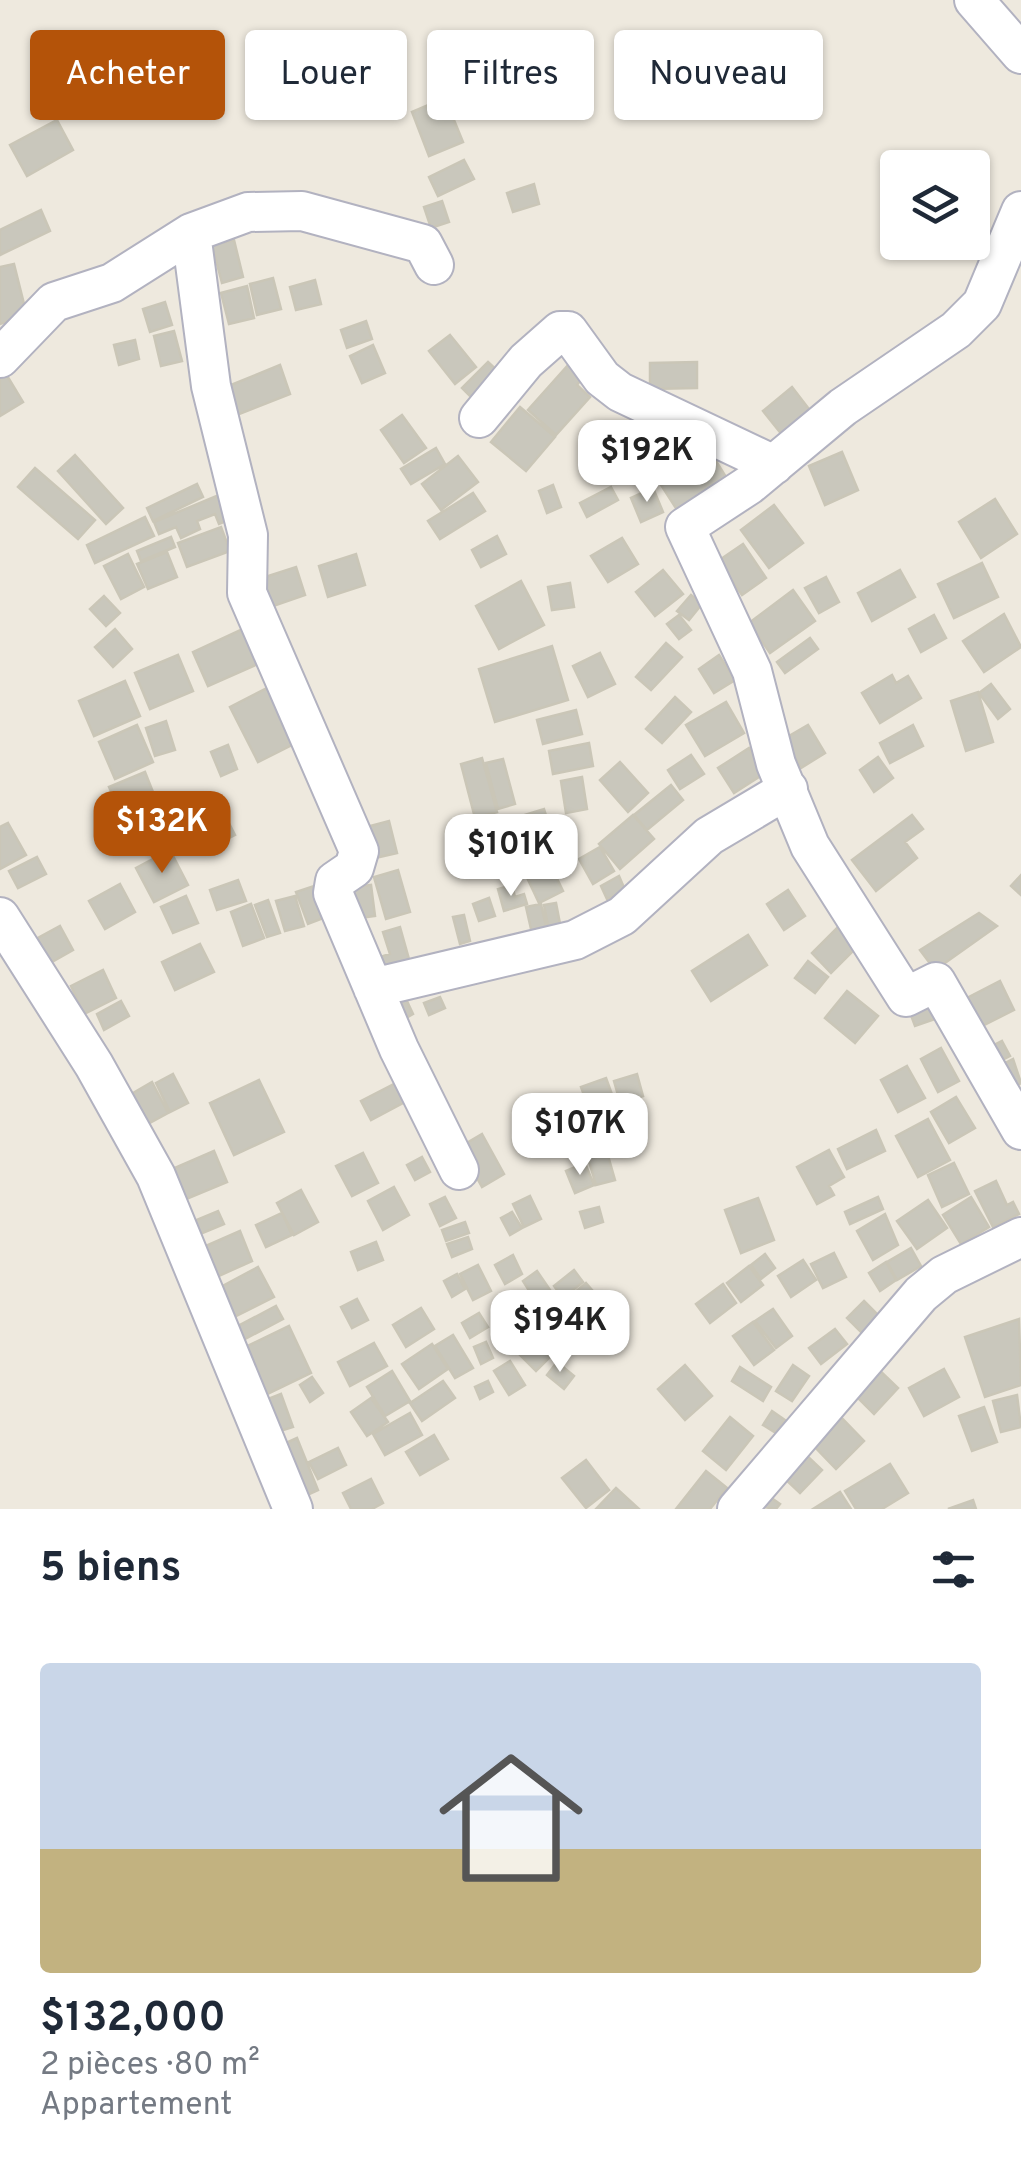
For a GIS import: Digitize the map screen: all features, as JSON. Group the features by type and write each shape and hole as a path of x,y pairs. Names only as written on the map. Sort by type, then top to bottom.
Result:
{"street":[{"path":"974,0 1021,54"},
{"path":"0,358 54,302 112,283 191,234 248,212 302,211 423,244 434,265"},
{"path":"1021,212 982,304 956,330 843,406 774,465 686,527 752,671 776,764 810,846 906,997 936,982 1021,1130"},
{"path":"191,234 212,386 248,535 247,593 359,852 354,868 333,886 334,893 372,988 459,1170"},
{"path":"479,418 526,361 560,331 568,331 602,378 620,392 774,465"},
{"path":"372,988 575,940 622,916 709,836 788,789"},
{"path":"0,917 94,1065 156,1176 292,1509"},
{"path":"738,1509 921,1294 944,1275 1021,1237"}],"building":[{"path":"427,106 427,120 454,120 463,142 429,156 412,112"},
{"path":"57,120 73,150 27,176 10,145"},
{"path":"464,160 474,179 438,196 429,177"},
{"path":"534,184 539,204 513,212 507,193"},
{"path":"442,201 449,222 431,228 424,207"},
{"path":"41,210 50,231 0,255 0,230"},
{"path":"234,240 243,277 222,283 212,245"},
{"path":"14,264 27,316 0,324 0,267"},
{"path":"273,278 281,309 257,315 250,284"},
{"path":"315,280 321,304 296,310 290,287"},
{"path":"247,286 254,318 229,324 221,293"},
{"path":"165,302 172,325 150,332 143,309"},
{"path":"366,321 372,339 347,348 341,330"},
{"path":"174,331 182,361 161,366 154,336"},
{"path":"450,335 476,367 455,384 429,351"},
{"path":"135,340 139,359 119,365 114,345"},
{"path":"373,345 385,373 362,383 350,356"},
{"path":"488,362 503,376 477,403 462,388"},
{"path":"697,362 697,388 650,389 650,363"},
{"path":"569,364 583,377 577,385 590,397 556,435 528,410"},
{"path":"280,365 290,394 237,415 226,387"},
{"path":"6,374 23,402 0,416 0,377"},
{"path":"792,387 812,413 783,436 763,411"},
{"path":"520,407 555,437 526,471 491,442"},
{"path":"402,415 426,448 404,463 381,430"},
{"path":"630,423 654,452 627,474 603,446"},
{"path":"436,448 445,464 411,484 401,469"},
{"path":"842,452 858,490 825,505 809,466"},
{"path":"711,453 731,485 681,516 661,485"},
{"path":"75,455 123,508 106,524 58,471"},
{"path":"458,456 478,482 441,510 422,484"},
{"path":"35,468 95,520 78,539 18,487"},
{"path":"197,484 203,497 153,521 147,508"},
{"path":"553,485 561,507 547,513 539,491"},
{"path":"611,487 618,500 587,517 580,503"},
{"path":"653,488 663,512 641,522 631,498"},
{"path":"224,493 234,518 219,524 215,514 197,521 200,529 181,538 176,527 159,534 154,522"},
{"path":"473,493 485,511 440,539 428,521"},
{"path":"995,499 1017,534 981,558 959,522"},
{"path":"774,505 803,543 769,568 741,530"},
{"path":"145,517 154,536 95,563 87,545"},
{"path":"221,527 230,551 187,567 178,543"},
{"path":"497,536 506,554 481,567 472,550"},
{"path":"171,537 175,547 141,561 137,551"},
{"path":"622,538 638,564 608,582 591,556"},
{"path":"743,544 766,578 742,595 718,561"},
{"path":"167,552 177,577 148,589 137,564"},
{"path":"128,554 144,587 121,599 104,566"},
{"path":"356,554 365,585 328,597 319,566"},
{"path":"982,563 998,597 954,618 938,584"},
{"path":"296,567 305,595 262,610 253,581"},
{"path":"663,570 683,594 655,616 636,592"},
{"path":"900,570 915,597 872,621 858,593"},
{"path":"826,577 839,602 819,613 805,588"},
{"path":"521,581 544,625 499,649 476,606"},
{"path":"570,583 574,607 552,610 548,587"},
{"path":"793,590 815,621 770,653 749,623"},
{"path":"691,595 702,604 689,620 677,611"},
{"path":"104,596 120,613 106,626 90,609"},
{"path":"1004,614 1021,647 984,672 963,641"},
{"path":"679,615 691,630 679,639 667,624"},
{"path":"934,615 946,638 921,652 909,629"},
{"path":"245,628 260,663 208,686 193,652"},
{"path":"115,629 132,649 113,667 95,647"},
{"path":"810,638 818,649 785,673 777,662"},
{"path":"666,643 682,657 651,690 636,677"},
{"path":"552,646 568,700 495,722 479,669"},
{"path":"600,653 615,684 588,697 573,666"},
{"path":"178,655 193,691 150,709 135,673"},
{"path":"719,655 735,680 714,693 699,669"},
{"path":"892,675 896,683 908,676 921,698 880,723 862,693"},
{"path":"125,681 140,716 94,736 79,701"},
{"path":"991,684 1010,709 998,719 979,693"},
{"path":"271,686 298,742 258,762 230,707"},
{"path":"978,692 993,742 966,751 951,701"},
{"path":"675,697 691,712 662,743 646,729"},
{"path":"726,702 744,733 705,756 686,725"},
{"path":"576,710 582,734 543,744 537,720"},
{"path":"166,721 175,750 155,756 146,728"},
{"path":"137,725 153,762 115,779 99,742"},
{"path":"808,725 825,753 801,768 784,739"},
{"path":"913,725 923,746 890,763 880,743"},
{"path":"589,743 593,766 553,774 549,751"},
{"path":"228,745 237,769 221,776 211,752"},
{"path":"749,748 765,773 734,793 718,768"},
{"path":"691,755 704,774 680,789 668,770"},
{"path":"878,757 893,778 874,792 860,770"},
{"path":"482,758 497,812 475,818 461,764"},
{"path":"503,759 515,804 498,809 486,763"},
{"path":"620,762 648,793 628,812 600,780"},
{"path":"145,772 153,792 118,807 109,787"},
{"path":"582,777 587,809 566,813 561,781"},
{"path":"671,785 683,800 647,830 634,815"},
{"path":"159,794 170,817 140,831 129,807"},
{"path":"218,802 235,835 199,853 182,820"},
{"path":"544,809 549,825 526,833 521,816"},
{"path":"633,815 654,839 620,869 599,844"},
{"path":"912,815 923,829 905,842 917,858 876,891 852,860"},
{"path":"389,821 397,853 371,859 363,828"},
{"path":"8,823 26,855 0,869 0,827"},
{"path":"600,847 614,871 593,884 579,859"},
{"path":"170,850 188,885 154,902 136,868"},
{"path":"37,857 46,874 18,888 9,871"},
{"path":"548,860 563,891 539,903 524,871"},
{"path":"398,870 410,912 386,919 374,877"},
{"path":"1021,875 1021,895 1011,886"},
{"path":"619,876 625,890 607,899 601,886"},
{"path":"238,880 246,901 217,910 210,890"},
{"path":"120,884 135,912 105,929 89,901"},
{"path":"371,885 375,916 352,919 348,888"},
{"path":"512,885 515,897 524,894 527,904 504,911 498,889"},
{"path":"314,886 326,917 308,924 296,892"},
{"path":"788,890 805,916 784,930 767,904"},
{"path":"186,896 198,923 173,933 161,907"},
{"path":"295,896 304,926 285,931 276,901"},
{"path":"489,898 495,916 479,921 473,904"},
{"path":"268,900 280,933 267,937 255,905"},
{"path":"556,903 562,934 550,936 544,905"},
{"path":"251,904 264,938 243,946 231,912"},
{"path":"541,904 549,939 534,942 526,907"},
{"path":"979,913 997,926 935,970 920,950"},
{"path":"464,915 470,941 460,944 453,917"},
{"path":"840,925 859,945 831,973 812,953"},
{"path":"60,926 73,950 50,963 36,939"},
{"path":"400,927 412,970 379,980 373,959 390,954 383,932"},
{"path":"748,935 767,965 711,1001 692,971"},
{"path":"200,944 214,972 175,990 162,962"},
{"path":"808,961 828,977 815,993 795,978"},
{"path":"103,970 116,998 84,1014 71,986"},
{"path":"1000,981 1014,1010 980,1027 965,999"},
{"path":"847,991 878,1016 855,1043 825,1018"},
{"path":"440,997 445,1008 429,1015 424,1003"},
{"path":"406,999 413,1014 399,1022 391,1006"},
{"path":"927,1000 935,1019 915,1026 908,1007"},
{"path":"121,1001 129,1016 104,1030 97,1014"},
{"path":"1002,1041 1010,1056 996,1063 988,1048"},
{"path":"941,1048 959,1081 938,1092 921,1059"},
{"path":"1013,1059 1021,1083 1010,1089 999,1066"},
{"path":"907,1066 925,1098 898,1112 881,1080"},
{"path":"173,1074 188,1103 170,1112 156,1083"},
{"path":"637,1074 643,1096 620,1102 614,1081"},
{"path":"606,1078 614,1100 589,1109 581,1087"},
{"path":"259,1080 284,1132 234,1155 210,1103"},
{"path":"152,1082 168,1113 144,1126 128,1096"},
{"path":"396,1083 405,1102 371,1120 361,1101"},
{"path":"956,1097 975,1128 949,1143 931,1112"},
{"path":"558,1114 571,1140 540,1155 527,1129"},
{"path":"928,1119 950,1160 918,1177 896,1136"},
{"path":"876,1130 885,1151 847,1169 838,1149"},
{"path":"482,1134 504,1174 482,1187 460,1147"},
{"path":"829,1150 844,1177 829,1186 834,1195 817,1204 797,1167"},
{"path":"214,1151 227,1182 174,1204 161,1174"},
{"path":"607,1152 615,1180 596,1185 588,1158"},
{"path":"363,1153 378,1183 352,1196 336,1166"},
{"path":"422,1157 430,1172 415,1180 407,1165"},
{"path":"585,1163 594,1185 575,1193 566,1171"},
{"path":"954,1163 969,1194 942,1207 928,1175"},
{"path":"996,1181 1007,1205 1013,1202 1019,1214 993,1227 975,1191"},
{"path":"394,1187 409,1215 383,1230 368,1201"},
{"path":"301,1190 318,1222 294,1235 277,1203"},
{"path":"530,1196 541,1219 524,1227 513,1204"},
{"path":"445,1197 456,1218 440,1226 430,1204"},
{"path":"878,1197 883,1209 850,1224 845,1212"},
{"path":"971,1197 989,1227 961,1244 943,1215"},
{"path":"758,1198 774,1240 741,1253 725,1210"},
{"path":"928,1200 947,1228 917,1249 897,1221"},
{"path":"599,1207 603,1222 585,1228 580,1212"},
{"path":"218,1211 224,1224 198,1235 192,1222"},
{"path":"512,1212 522,1228 510,1235 501,1218"},
{"path":"282,1213 292,1235 266,1247 256,1225"},
{"path":"885,1214 898,1245 873,1260 857,1231"},
{"path":"465,1222 469,1233 446,1241 442,1230"},
{"path":"240,1231 252,1261 212,1279 199,1249"},
{"path":"468,1237 472,1249 452,1257 447,1244"},
{"path":"376,1242 383,1260 358,1270 351,1252"},
{"path":"911,1248 921,1266 897,1280 887,1262"},
{"path":"834,1253 846,1277 823,1288 811,1264"},
{"path":"765,1254 775,1268 761,1279 751,1265"},
{"path":"513,1255 522,1274 505,1284 495,1265"},
{"path":"803,1260 816,1280 791,1297 778,1276"},
{"path":"886,1262 896,1280 880,1291 869,1273"},
{"path":"478,1265 491,1291 473,1300 460,1274"},
{"path":"749,1266 763,1285 741,1302 727,1283"},
{"path":"258,1267 274,1297 232,1318 217,1289"},
{"path":"574,1270 583,1282 563,1298 554,1286"},
{"path":"537,1271 550,1290 535,1300 523,1281"},
{"path":"457,1274 465,1289 452,1297 444,1281"},
{"path":"586,1283 599,1298 569,1323 556,1308"},
{"path":"723,1284 736,1303 710,1323 696,1304"},
{"path":"357,1299 368,1320 352,1328 341,1307"},
{"path":"864,1301 880,1317 863,1334 847,1318"},
{"path":"529,1303 547,1326 529,1340 512,1316"},
{"path":"276,1306 283,1319 243,1340 236,1327"},
{"path":"421,1308 434,1329 406,1347 393,1325"},
{"path":"773,1309 792,1336 776,1348 755,1321"},
{"path":"479,1313 488,1327 470,1338 462,1323"},
{"path":"1019,1319 1021,1385 985,1397 965,1337"},
{"path":"753,1322 774,1350 754,1365 733,1336"},
{"path":"289,1326 311,1373 261,1397 239,1350"},
{"path":"835,1329 847,1344 821,1364 809,1348"},
{"path":"453,1335 473,1368 455,1378 435,1346"},
{"path":"531,1339 550,1357 536,1371 518,1353"},
{"path":"486,1342 493,1358 481,1364 474,1347"},
{"path":"374,1343 387,1366 350,1386 338,1362"},
{"path":"432,1344 448,1369 419,1389 402,1364"},
{"path":"510,1361 525,1385 509,1395 494,1371"},
{"path":"557,1362 574,1376 564,1389 547,1375"},
{"path":"685,1365 712,1396 685,1420 658,1389"},
{"path":"793,1365 809,1376 792,1401 776,1391"},
{"path":"740,1367 771,1387 763,1401 732,1381"},
{"path":"877,1368 898,1388 874,1414 853,1393"},
{"path":"944,1369 959,1397 924,1416 909,1388"},
{"path":"392,1371 410,1401 385,1416 367,1387"},
{"path":"312,1377 323,1393 310,1402 300,1385"},
{"path":"443,1381 455,1398 422,1421 410,1403"},
{"path":"488,1381 493,1392 480,1399 475,1387"},
{"path":"281,1394 293,1427 274,1433 263,1401"},
{"path":"1017,1395 1021,1427 1001,1432 993,1401"},
{"path":"371,1398 388,1422 367,1436 351,1412"},
{"path":"984,1407 997,1442 972,1451 959,1416"},
{"path":"772,1411 785,1420 776,1433 763,1425"},
{"path":"410,1413 422,1435 385,1455 373,1434"},
{"path":"839,1415 864,1441 836,1469 811,1443"},
{"path":"730,1417 753,1436 726,1470 703,1451"},
{"path":"434,1435 448,1459 420,1475 406,1452"},
{"path":"297,1438 318,1490 307,1495 286,1443"},
{"path":"338,1448 346,1465 318,1479 309,1462"},
{"path":"805,1454 822,1470 800,1493 783,1477"},
{"path":"586,1460 609,1490 586,1508 562,1478"},
{"path":"890,1464 908,1493 882,1509 856,1509 845,1491"},
{"path":"706,1471 727,1488 710,1509 676,1509"},
{"path":"371,1479 383,1503 372,1509 351,1509 343,1493"},
{"path":"616,1488 639,1509 596,1509"},
{"path":"840,1492 851,1509 813,1509"},
{"path":"770,1497 780,1504 776,1509 764,1507"},
{"path":"973,1500 976,1509 948,1509"}]}
